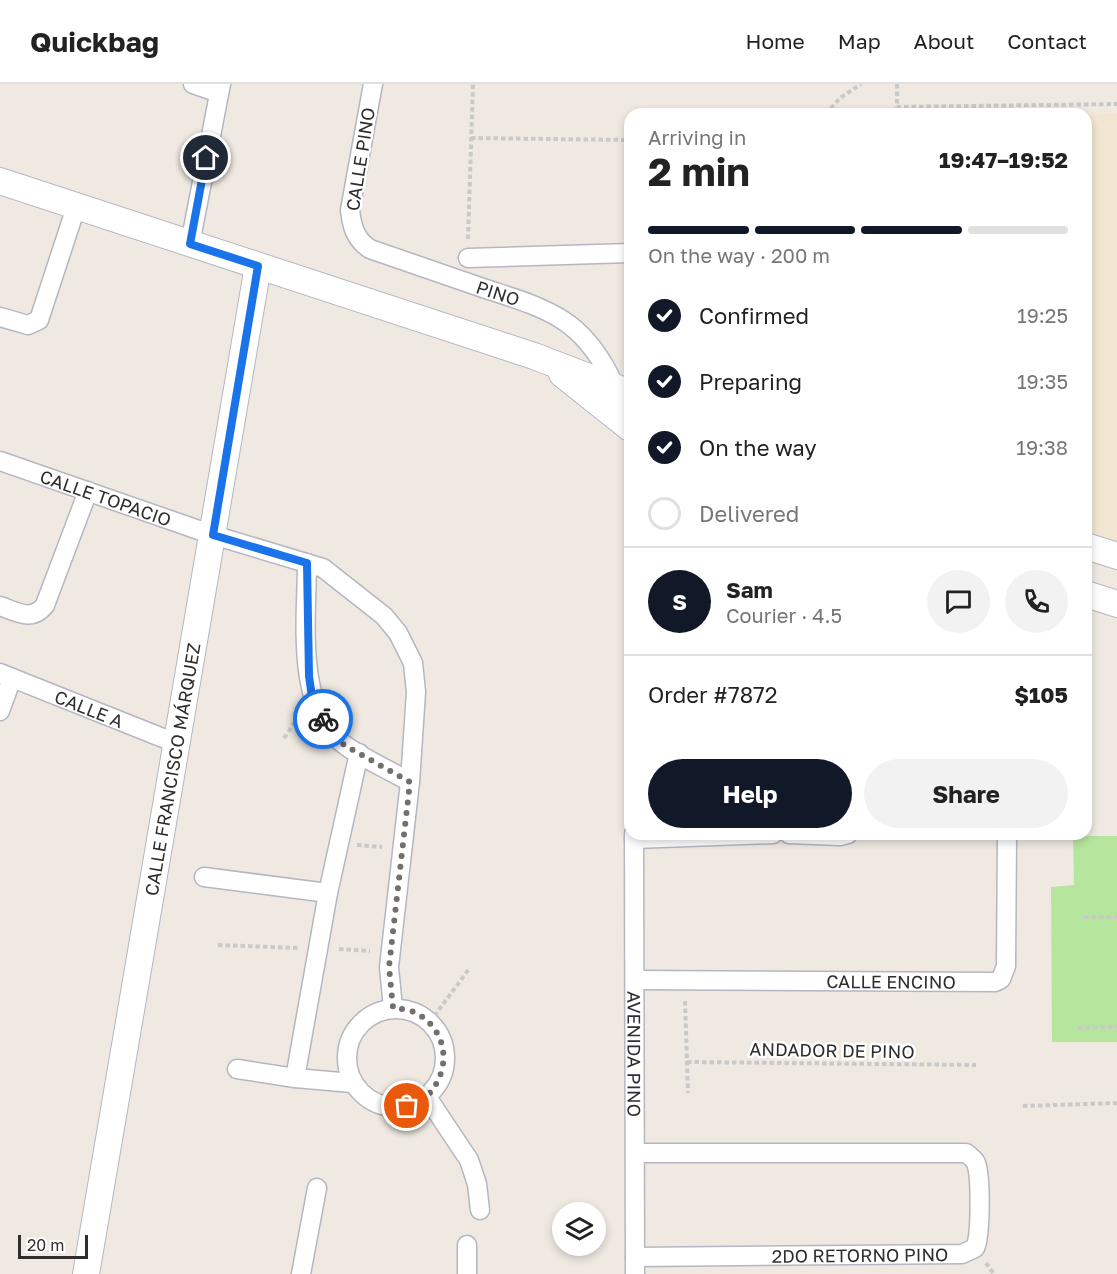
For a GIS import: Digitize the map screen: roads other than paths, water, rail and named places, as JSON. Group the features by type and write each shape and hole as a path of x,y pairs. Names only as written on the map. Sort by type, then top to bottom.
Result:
{"street":[{"path":"190,244 220,89 193,84"},
{"name":"CALLE PINO","path":"355,234 350,210 373,84"},
{"path":"0,181 534,356 623,390"},
{"path":"0,317 27,326 39,320 76,207"},
{"name":"PINO","path":"355,234 370,249 528,303 565,322 593,351 623,390"},
{"path":"468,258 624,253"},
{"name":"CALLE FRANCISCO MÁRQUEZ","path":"86,1274 258,266"},
{"path":"534,356 557,370 624,424"},
{"name":"CALLE TOPACIO","path":"0,461 213,535 322,568 384,616 398,633 413,663 416,692 410,782 389,967 393,1008"},
{"path":"0,606 29,616 36,614 45,605 88,491"},
{"path":"1092,548 1117,556"},
{"path":"307,563 307,645 312,697 326,725 344,745 410,782"},
{"path":"1092,596 1117,603"},
{"path":"0,711 6,675"},
{"name":"CALLE A","path":"6,675 178,744"},
{"path":"294,1078 328,893 359,753"},
{"name":"AVENIDA PINO","path":"634,840 635,1266"},
{"name":"CALLE ENCINO","path":"635,980 995,982 1000,979 1006,966 1007,840"},
{"path":"204,877 328,893"},
{"path":"393,1008 413,1011 430,1022 444,1046 443,1074 427,1097 407,1106 386,1107 366,1098 352,1083 346,1058 352,1034 369,1016 393,1008"},
{"path":"237,1069 294,1078 352,1083"},
{"path":"427,1097 469,1160 477,1184 480,1210"},
{"name":"2DO RETORNO PINO","path":"635,1153 966,1153 972,1157 977,1169 979,1236 975,1248 962,1254 635,1266"},
{"path":"302,1274 317,1188"},
{"path":"467,1245 467,1274"}]}
